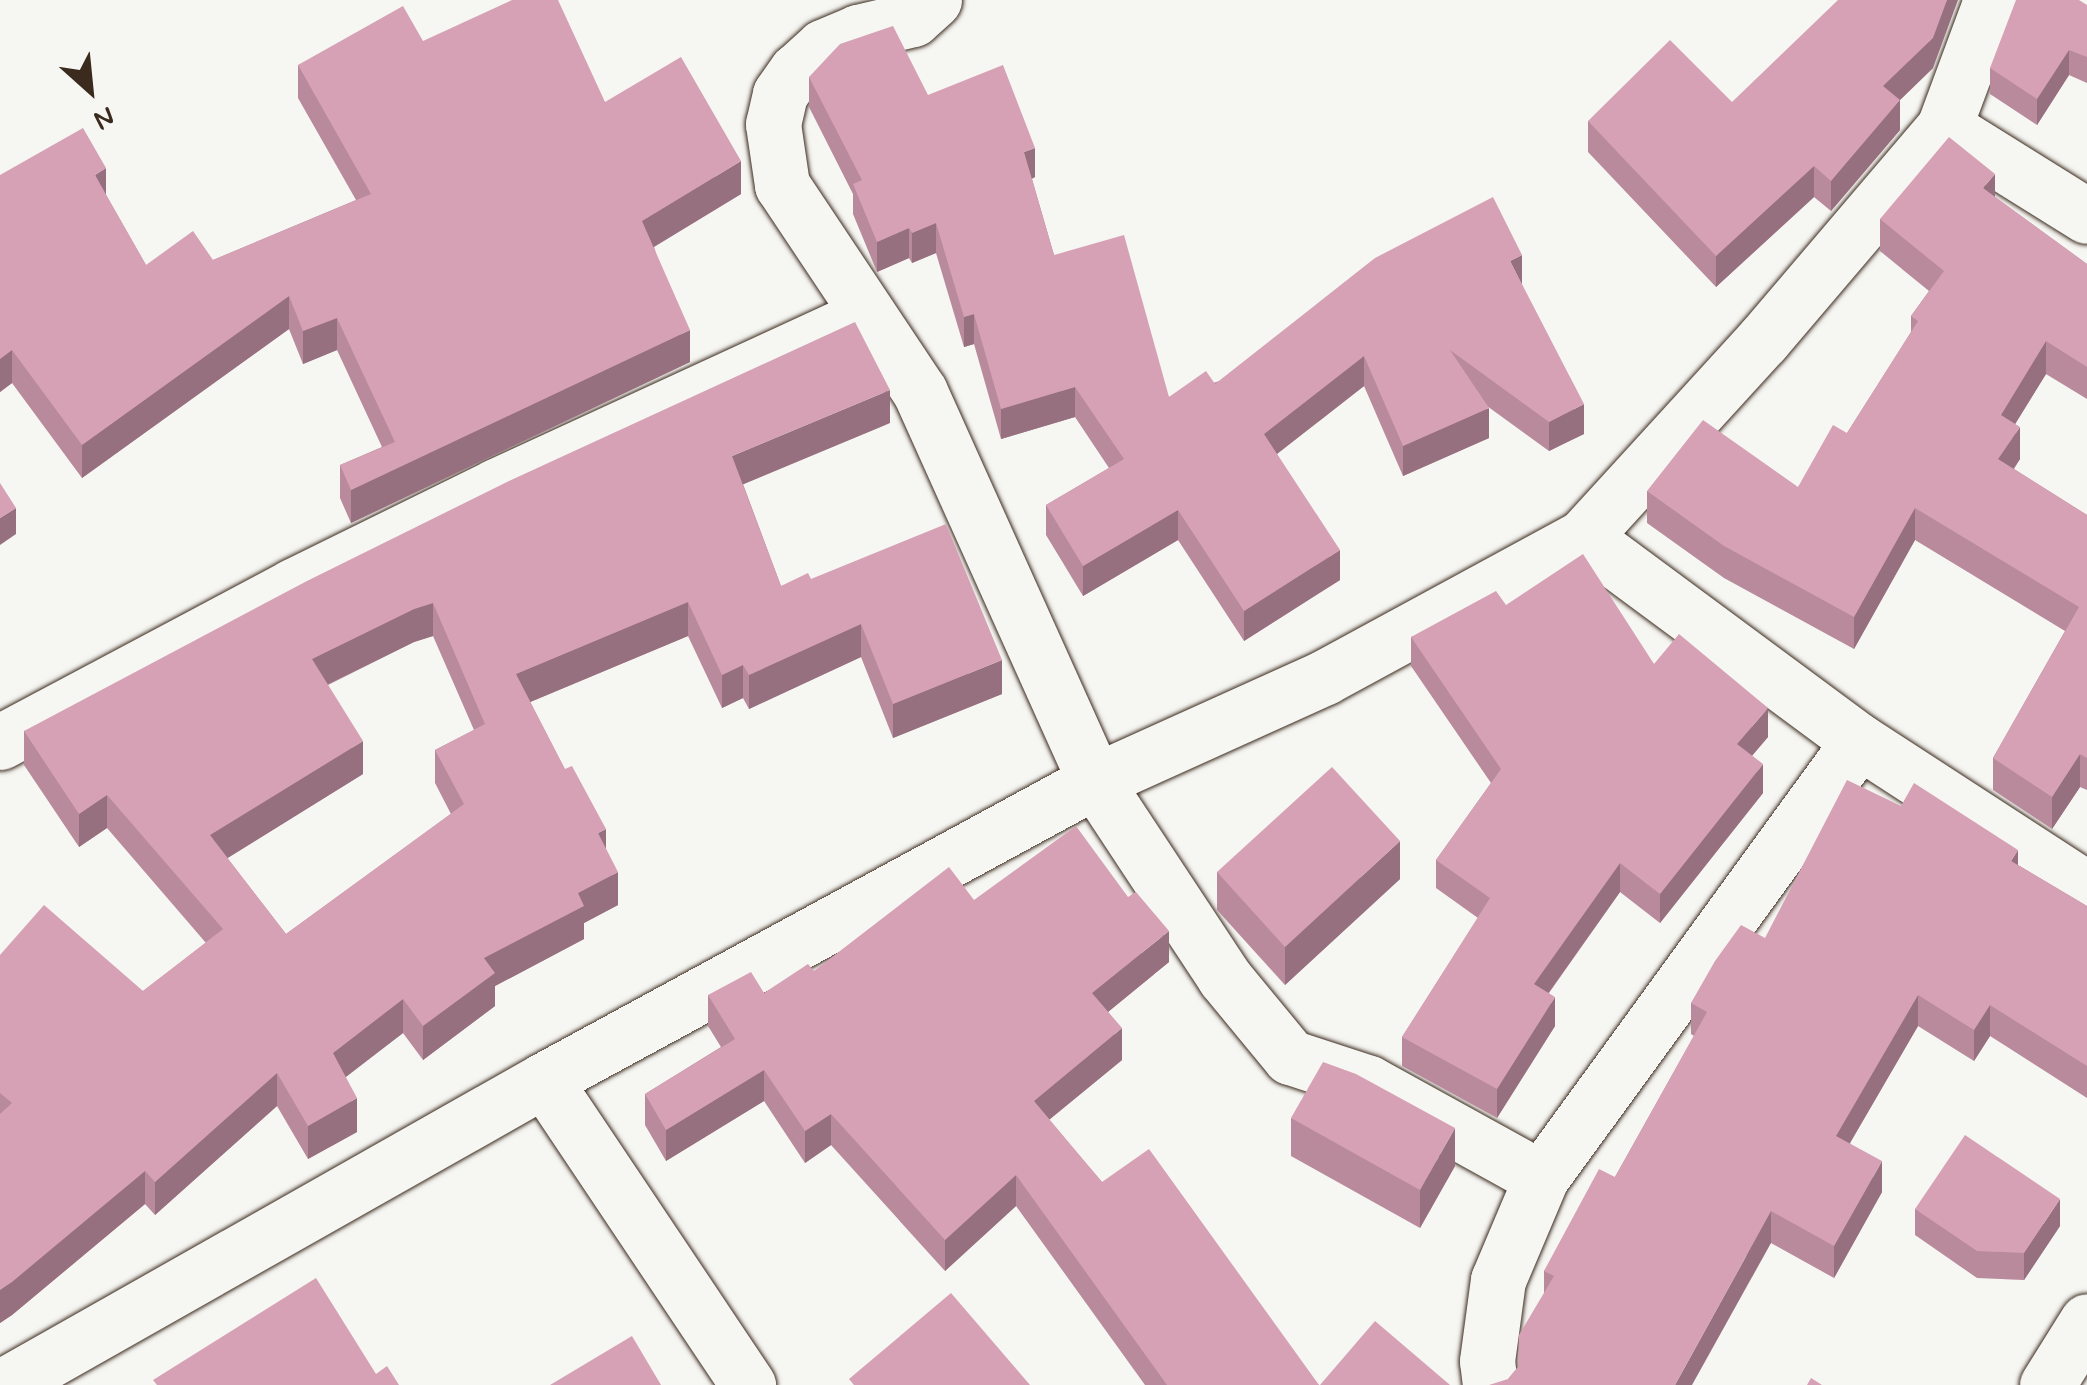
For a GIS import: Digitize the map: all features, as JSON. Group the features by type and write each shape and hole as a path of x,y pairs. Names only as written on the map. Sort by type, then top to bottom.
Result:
{"street":[{"path":"934,0 913,19 858,32 823,47 796,71 780,94 774,124 782,185 920,392 1095,781 1224,977 1290,1057 1369,1083 1542,1178"},
{"path":"28,1380 544,1080 1095,781 1325,677 1582,537 1763,340 1944,127 1988,9 1999,0"},
{"path":"1944,127 2087,216"},
{"path":"0,742 293,586 496,486 867,316"},
{"path":"1582,537 1859,741 2087,889"},
{"path":"1490,1385 1487,1361 1498,1280 1542,1178 1859,741"},
{"path":"544,1080 748,1385"},
{"path":"2047,1385 2087,1321"}],"building":[{"path":"512,0 558,0 605,102 681,57 741,161 642,221 690,330 351,490 340,465 395,442 337,318 303,331 289,296 82,445 12,350 0,359 0,175 83,128 106,168 95,175 146,265 193,231 213,260 371,194 298,65 403,6 423,41"},
{"path":"1838,0 1947,0 1933,38 1883,86 1900,100 1831,181 1814,166 1716,256 1588,121 1670,40 1732,102"},
{"path":"2016,0 2079,0 2087,5 2087,57 2069,50 2037,99 1990,68"},
{"path":"893,26 928,95 1003,65 1035,148 1024,152 1054,255 1124,235 1169,397 1206,371 1215,384 1375,258 1493,197 1522,255 1510,261 1584,404 1549,422 1450,350 1489,408 1403,446 1364,356 1264,434 1340,550 1244,611 1178,510 1083,566 1046,505 1124,459 1075,387 1001,409 974,314 964,317 936,223 912,233 909,228 877,242 853,184 862,180 809,77 840,44"},
{"path":"1949,137 1995,174 1983,188 2087,264 2087,367 2046,341 2001,415 2020,427 1998,459 2087,515 2087,758 2080,754 2052,797 1993,758 2079,607 1915,508 1854,617 1724,546 1647,491 1703,420 1798,487 1833,425 1847,433 1918,321 1911,316 1944,271 1880,219"},
{"path":"855,322 890,390 732,456 781,586 808,573 811,579 946,524 1002,660 893,704 861,624 749,675 743,665 722,675 688,602 516,674 565,769 572,766 606,829 598,833 618,872 578,893 584,906 484,958 495,973 423,1026 403,999 333,1053 357,1098 308,1126 277,1073 155,1182 145,1171 0,1290 0,1114 12,1103 0,1093 0,955 44,905 143,991 223,929 107,795 79,814 24,731 307,581 509,481","holes":["433,603 485,724 435,750 464,804 286,934 210,835 363,741 312,659 414,609"]},
{"path":"0,483 16,508 0,518"},
{"path":"1583,554 1654,664 1679,634 1768,708 1737,744 1763,764 1660,894 1620,863 1534,984 1555,997 1497,1089 1402,1037 1490,898 1436,860 1501,769 1411,637 1496,591 1506,605"},
{"path":"1332,767 1400,841 1285,947 1217,872"},
{"path":"1847,780 1901,806 1914,783 2018,850 2011,861 2087,906 2087,1066 1990,1005 1974,1030 1918,995 1836,1136 1882,1161 1834,1246 1771,1211 1675,1385 1489,1385 1508,1379 1518,1367 1519,1335 1554,1276 1544,1271 1599,1169 1615,1177 1707,1012 1691,1003 1715,961 1741,925 1765,938"},
{"path":"1076,826 1128,897 1136,892 1169,931 1092,993 1122,1028 1034,1101 1102,1182 1149,1149 1319,1385 1167,1385 1016,1175 945,1240 831,1114 805,1131 764,1070 666,1130 645,1094 735,1039 708,995 751,972 764,993 808,964 814,971 949,867 974,900"},
{"path":"1323,1062 1356,1074 1455,1128 1420,1190 1291,1118"},
{"path":"1965,1135 2060,1199 2024,1253 1977,1251 1915,1209"},
{"path":"316,1278 376,1374 387,1366 399,1385 157,1385 153,1380"},
{"path":"951,1293 1030,1385 854,1385 849,1379"},
{"path":"1375,1321 1450,1385 1320,1385"},
{"path":"632,1336 661,1385 550,1385"}]}
